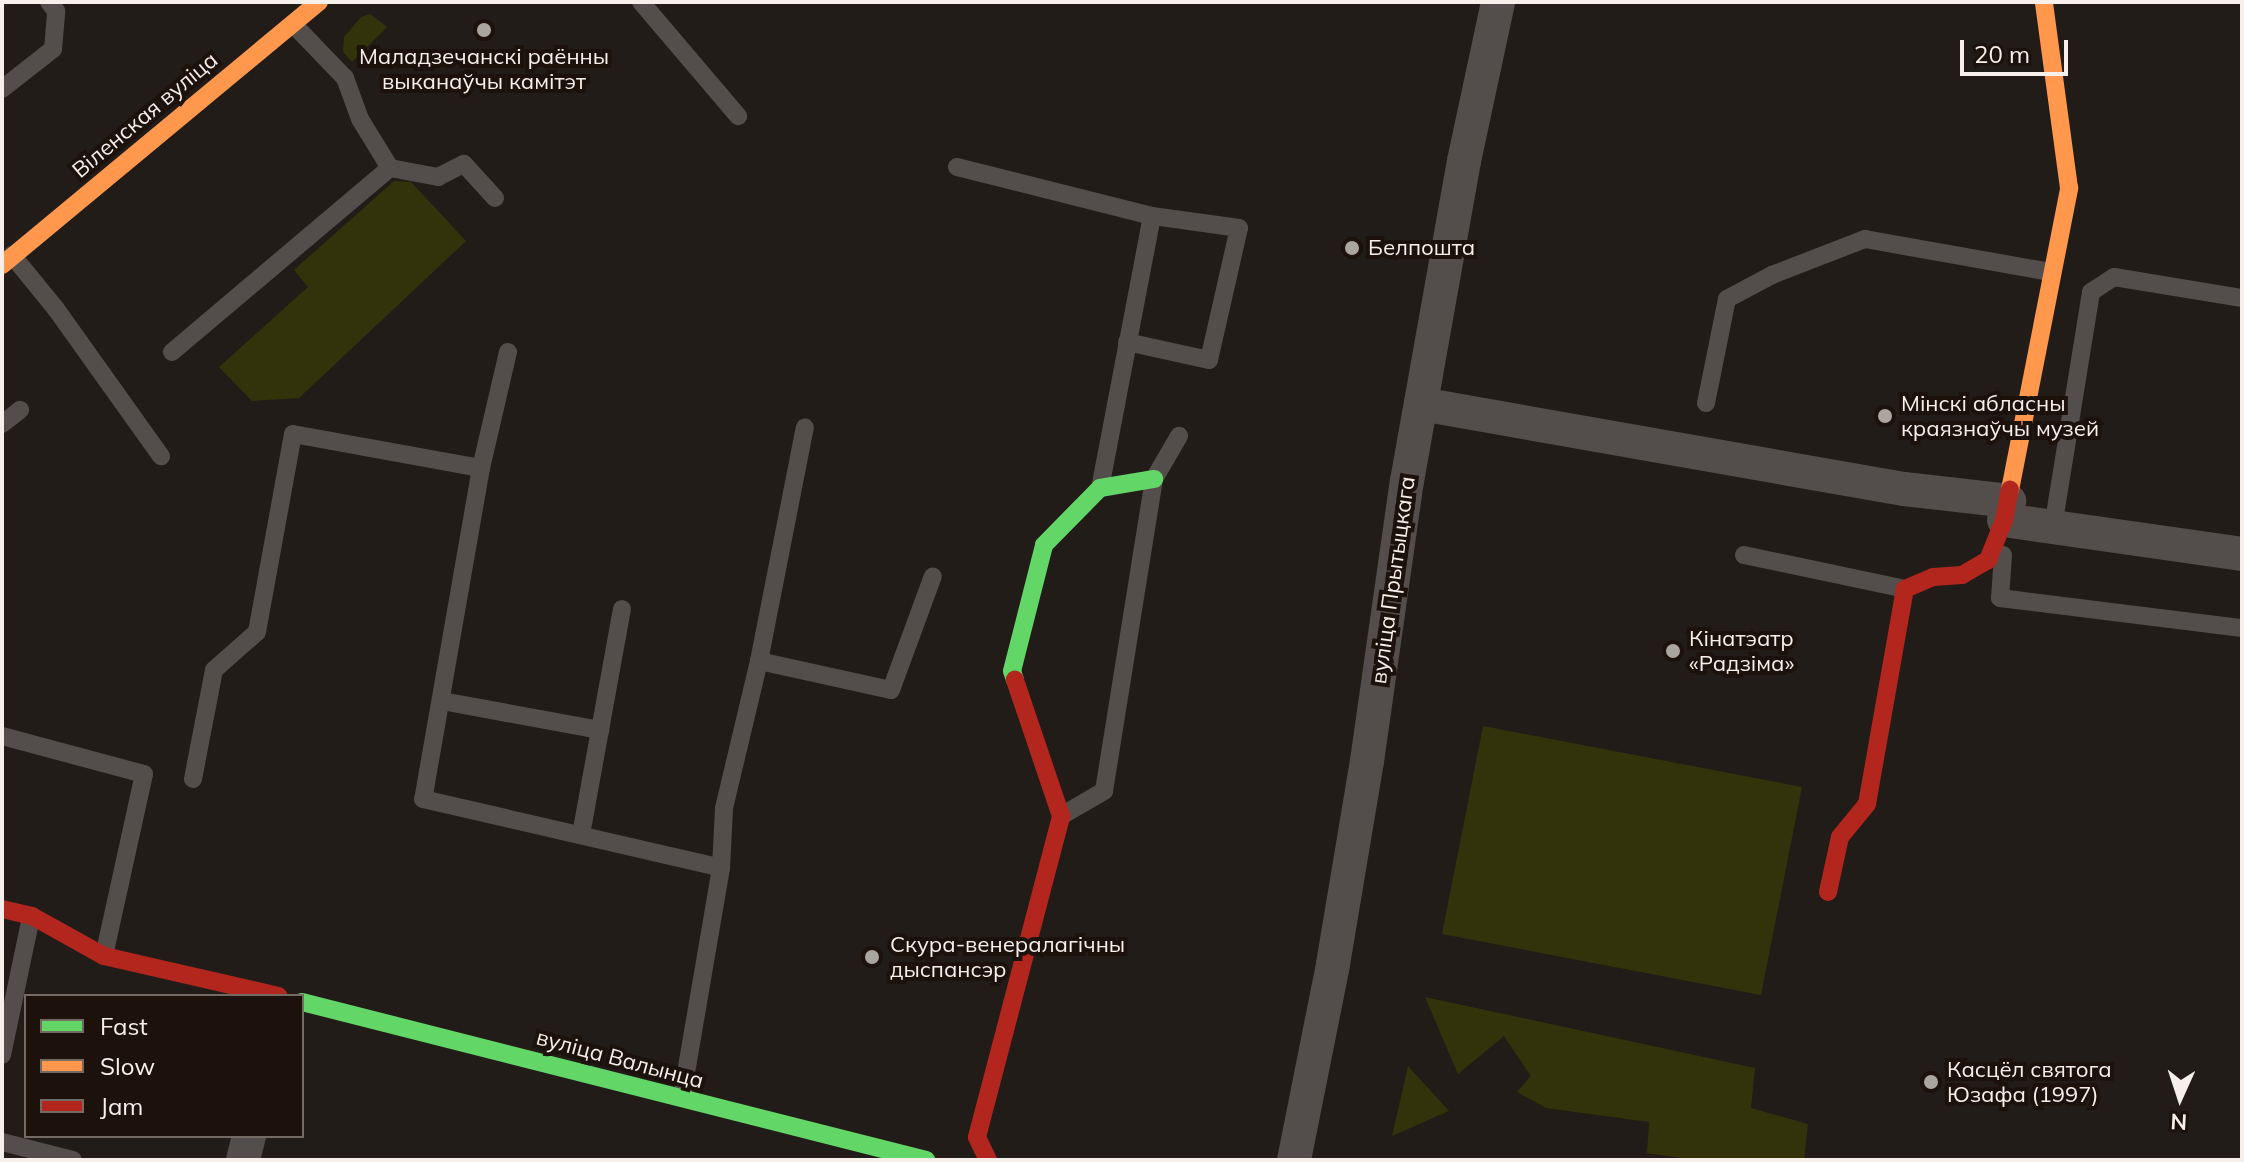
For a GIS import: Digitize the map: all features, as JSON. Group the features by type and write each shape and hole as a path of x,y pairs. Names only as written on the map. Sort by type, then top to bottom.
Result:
{"street":[{"name":"Віленская вуліца","path":"6,255 319,2"},
{"name":"вуліца Прытыцкага","path":"1294,1160 1333,964 1421,404 1464,161 1498,2"},
{"path":"1828,892 1840,837 1867,804 1905,589 1933,577 1962,575 1988,560 2006,510 2050,272 2069,188 2044,2"},
{"path":"1421,404 1904,489 2006,510 2053,527 2242,554"},
{"path":"988,1160 977,1137 1061,816 1012,671 1044,545 1100,488 1154,479"},
{"path":"2,909 32,916 104,956 269,994"},
{"name":"вуліца Валынца","path":"304,1003 926,1160"},
{"path":"243,1160 248,1138"}],"lane":[{"path":"2,89 53,49 56,11 49,2"},
{"path":"641,2 738,116"},
{"path":"293,23 345,78 360,119 390,168 438,177 464,164 495,198"},
{"path":"957,167 1152,216 1239,228 1209,360 1127,342"},
{"path":"172,352 390,168"},
{"path":"1100,488 1152,216"},
{"path":"1706,403 1727,299 1772,275 1865,239 2050,272"},
{"path":"6,255 56,309 161,456"},
{"path":"2053,527 2091,292 2114,277 2242,298"},
{"path":"508,352 481,468 423,799 721,868"},
{"path":"2,424 20,410"},
{"path":"682,1100 721,868 724,808 759,661 805,427"},
{"path":"193,779 214,670 257,632 293,434 481,468"},
{"path":"1061,816 1104,791 1154,479 1179,436"},
{"path":"2006,510 2000,598 2242,628"},
{"path":"1744,555 1905,589"},
{"path":"759,661 891,690 933,576"},
{"path":"581,835 622,609"},
{"path":"442,701 600,730"},
{"path":"2,736 144,774 104,956"},
{"path":"2,1055 32,916"},
{"path":"2,1142 73,1160"}],"shaded area":[{"path":"370,14 387,27 352,62 343,52 344,37 361,17"},
{"path":"394,181 411,182 466,241 299,398 252,401 219,367 308,287 294,270"},
{"path":"1483,726 1802,787 1761,995 1442,934"},
{"path":"1425,997 1755,1068 1751,1108 1808,1124 1804,1160 1695,1160 1647,1153 1649,1122 1546,1108 1517,1092 1531,1076 1504,1036 1458,1074"},
{"path":"1408,1066 1449,1111 1392,1136"}],"traffic: fast":[{"path":"1015,680 1012,671 1044,545 1100,488 1154,479"},
{"path":"304,1003 926,1160"}],"traffic: slow":[{"path":"2,265 319,2"},
{"path":"2010,490 2069,188 2044,2"}],"traffic: jam":[{"path":"1828,892 1840,837 1867,804 1905,589 1933,577 1962,575 1988,560 2004,520 2010,490"},
{"path":"988,1160 977,1137 1061,816 1015,680"},
{"path":"2,909 32,916 104,956 269,994"}],"place":[{"name":"Маладзечанскі раённы выканаўчы камітэт","path":"484,30"},
{"name":"Белпошта","path":"1352,248"},
{"name":"Мінскі абласны краязнаўчы музей","path":"1885,416"},
{"name":"Кінатэатр «Радзіма»","path":"1673,651"},
{"name":"Скура-венералагічны дыспансэр","path":"872,957"},
{"name":"Касцёл святога Юзафа (1997)","path":"1931,1082"}]}
